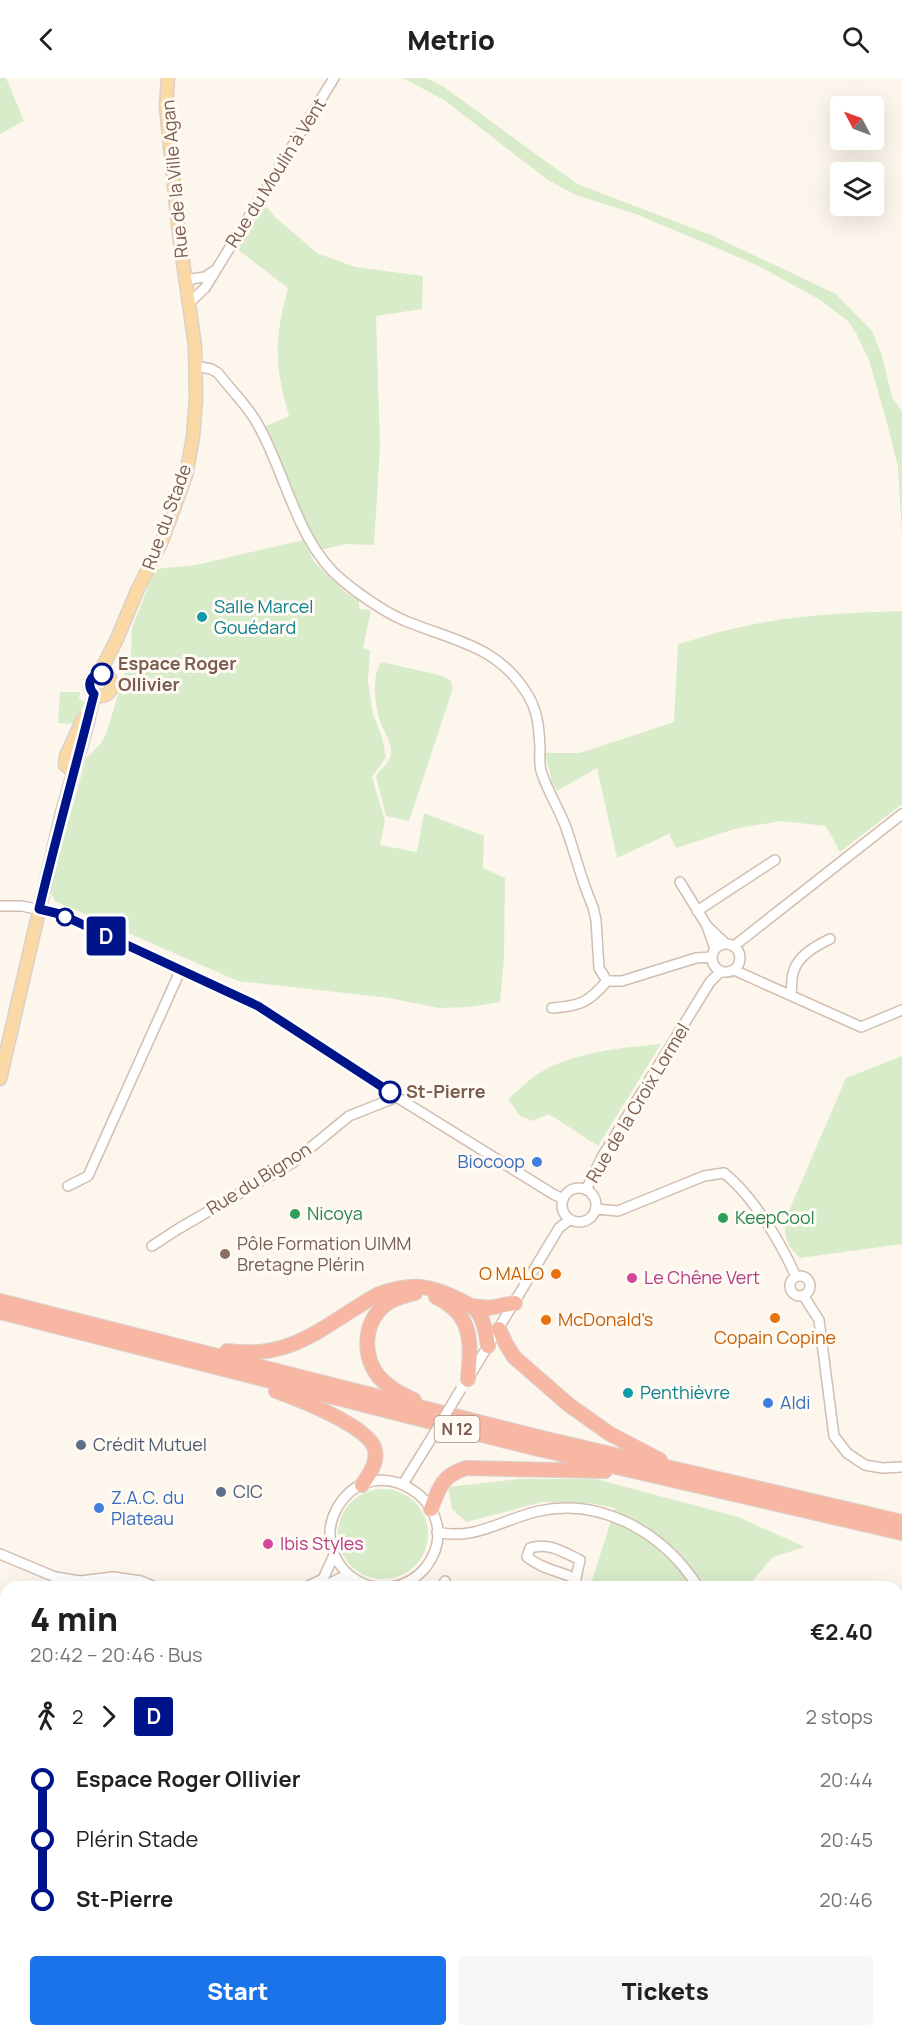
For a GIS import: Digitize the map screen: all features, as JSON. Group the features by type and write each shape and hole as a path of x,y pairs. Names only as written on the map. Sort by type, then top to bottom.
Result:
{"highway":[{"path":"168,1344 247,1353 276,1350 303,1340 379,1294 405,1287 430,1287 472,1306 489,1308 514,1303"},
{"path":"428,1410 388,1386 370,1362 367,1340 369,1329 378,1312 393,1299 416,1293 438,1297 454,1308 465,1323 470,1341 465,1384"},
{"name":"N 12","path":"0,1301 672,1474"},
{"path":"472,1306 483,1322 488,1346"},
{"name":"N 12","path":"0,1312 248,1376 714,1484 902,1521"},
{"path":"499,1329 514,1357 569,1405 672,1474"},
{"path":"248,1376 264,1386 354,1426 369,1438 375,1449 375,1458 371,1472 362,1485"},
{"path":"431,1509 440,1485 453,1472 466,1468 606,1471 642,1479 672,1474"},
{"name":"N 12","path":"737,1489 902,1533"}],"main road":[{"name":"Rue de la Ville Agan","path":"168,78 166,107 184,280"},
{"name":"Rue du Stade","path":"104,675 137,591 162,541 186,475 193,437 195,346 184,280"},
{"name":"Rue du Stade","path":"87,726 91,708 99,695 112,687 104,675"},
{"name":"Rue du Stade","path":"99,695 90,688 90,680 104,675"},
{"name":"Rue du Stade","path":"0,1079 62,812 69,768 99,695"},
{"path":"69,768 66,756 82,719 91,708"}],"street":[{"name":"Rue du Moulin à Vent","path":"188,304 206,288 219,268 334,78"},
{"name":"Rue du Moulin à Vent","path":"184,280 205,277 219,268"},
{"path":"195,366 211,369 218,374 256,421 281,472 306,534 317,554 330,570 385,610 407,622 491,655 507,666 526,691 534,705 539,724 540,768 564,823 593,907 599,968 607,981"},
{"path":"607,981 622,981 713,953 730,945 902,814"},
{"path":"698,911 775,861"},
{"path":"680,882 707,926 714,966 721,971 734,970 861,1026 902,1010"},
{"path":"0,906 21,906 60,914 258,1006 395,1096 563,1198"},
{"path":"707,926 730,945 740,958 740,963 734,970"},
{"path":"791,994 794,969 802,958 818,944 830,939"},
{"path":"68,1186 87,1176 182,969"},
{"name":"Rue de la Croix Lormel","path":"586,1190 602,1157 710,982 721,971"},
{"path":"552,1008 573,1006 597,994 607,981"},
{"name":"Rue du Bignon","path":"152,1246 292,1162 350,1116 395,1096"},
{"path":"599,1209 618,1211 704,1176 724,1173 741,1187 788,1257 796,1277 803,1277 809,1283 807,1292 803,1295 819,1320 834,1436 847,1453 865,1465 882,1468 902,1467"},
{"path":"576,1189 586,1190 594,1198 599,1209 585,1221 574,1222 569,1220 562,1210 563,1198 576,1189"},
{"path":"403,1484 559,1228 569,1220"},
{"path":"358,1581 343,1570 334,1555 330,1536 333,1515 340,1502 350,1492 362,1485 389,1480 414,1490 431,1509 437,1532 436,1547 430,1561 421,1573 410,1581"},
{"path":"437,1532 459,1535 540,1511 577,1509 622,1519 659,1541 680,1562 694,1581"},
{"path":"572,1581 558,1571 541,1568 527,1557 530,1548 541,1545 558,1549 580,1560 575,1581"},
{"path":"0,1554 55,1577 80,1581 113,1577 141,1581"},
{"path":"319,1581 323,1579 334,1555"},
{"path":"334,1581 350,1576"}],"green space":[{"path":"0,78 6,78 24,121 0,134"},
{"path":"403,78 426,78 444,87 577,184 711,235 836,294 872,331 882,356 892,397 902,411 902,534 898,467 887,423 869,360 848,321 820,300 757,265 636,214 576,195 548,180 444,100"},
{"path":"265,205 275,217 317,253 355,267 423,276 422,309 376,316 380,448 374,545 346,544 320,550 312,537 264,427 289,416 278,366 278,338 288,288 237,249"},
{"path":"303,540 315,563 344,591 359,600 359,609 371,610 363,648 370,651 368,681 373,714 382,737 386,757 372,777 385,821 380,845 417,852 424,813 484,836 483,868 505,878 504,958 500,1002 468,1007 439,1008 389,998 238,981 55,901 49,888 86,759 106,734 131,653 132,628 155,569 196,565"},
{"path":"902,611 902,804 840,852 826,826 782,821 738,828 676,848 669,834 617,858 597,768 557,791 552,782 545,753 580,753 674,722 678,644 777,620"},
{"path":"382,662 443,676 450,680 453,688 409,821 386,816 376,776 388,762 391,752 390,743 378,715 376,699 376,673"},
{"path":"60,692 80,692 79,699 85,702 75,724 58,723"},
{"path":"661,1044 598,1146 549,1114 533,1121 520,1116 508,1099 536,1075 565,1061 596,1052"},
{"path":"902,1056 902,1244 800,1258 787,1241 785,1220 846,1078"},
{"path":"519,1479 596,1479 738,1517 805,1547 773,1557 752,1581 592,1581 615,1508 588,1503 542,1502 466,1522 452,1509 448,1487"},
{"path":"383,1489 400,1492 415,1502 425,1517 428,1534 425,1551 415,1566 400,1576 383,1579 366,1576 351,1566 341,1551 338,1534 341,1517 351,1502 366,1492"}],"bus line":[{"name":"D","path":"102,674 95,675 90,680 90,688 94,694 87,726 62,812 39,909 60,914 258,1006 390,1092"}],"place":[{"name":"Salle Marcel Gouédard","path":"202,617"},
{"name":"Espace Roger Ollivier","path":"102,674"},
{"name":"St-Pierre","path":"390,1092"},
{"name":"Biocoop","path":"537,1162"},
{"name":"Nicoya","path":"295,1214"},
{"name":"KeepCool","path":"723,1218"},
{"name":"Pôle Formation UIMM Bretagne Plérin","path":"225,1254"},
{"name":"O MALO","path":"556,1274"},
{"name":"Le Chêne Vert","path":"632,1278"},
{"name":"Copain Copine","path":"775,1318"},
{"name":"McDonald's","path":"546,1320"},
{"name":"Penthièvre","path":"628,1393"},
{"name":"Aldi","path":"768,1403"},
{"name":"Crédit Mutuel","path":"81,1445"},
{"name":"CIC","path":"221,1492"},
{"name":"Z.A.C. du Plateau","path":"99,1508"},
{"name":"Ibis Styles","path":"268,1544"}]}
